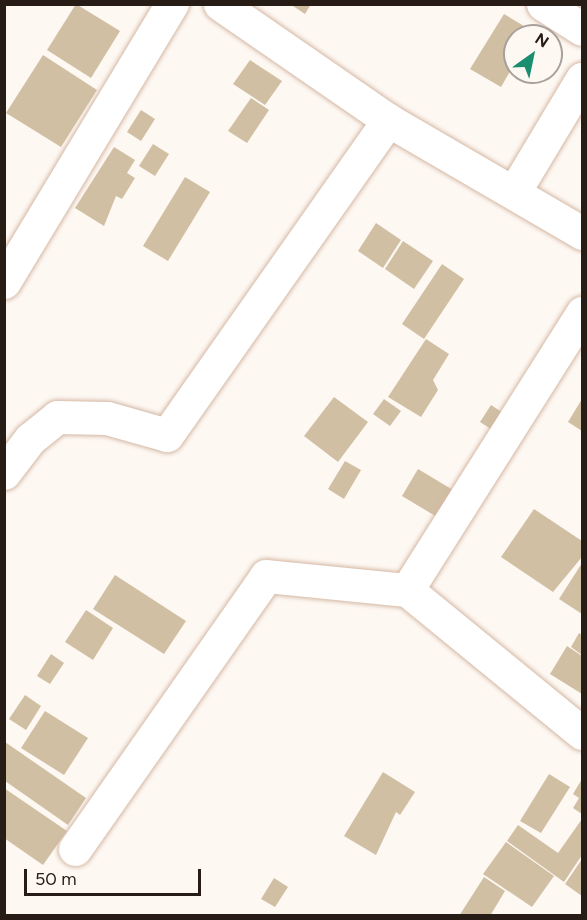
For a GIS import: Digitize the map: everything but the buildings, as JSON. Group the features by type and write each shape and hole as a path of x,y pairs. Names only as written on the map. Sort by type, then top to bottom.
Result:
{"street":[{"path":"4,282 172,4"},
{"path":"220,4 388,120 582,233"},
{"path":"543,4 582,29"},
{"path":"514,192 582,79"},
{"path":"4,473 30,439 57,417 90,416 167,435 388,120"},
{"path":"407,590 582,314"},
{"path":"75,849 266,576 407,590 582,733"}]}
